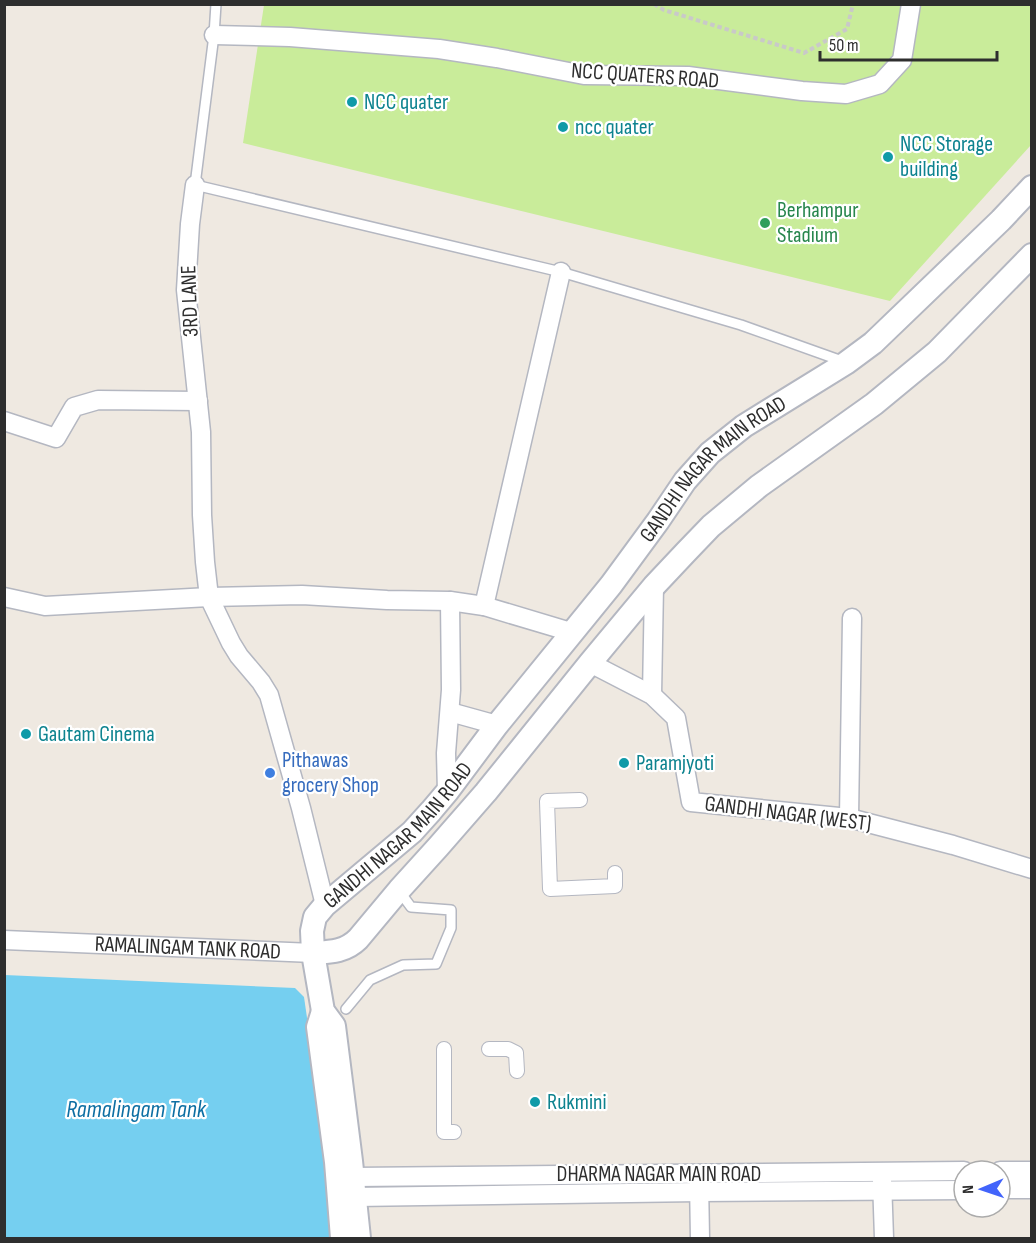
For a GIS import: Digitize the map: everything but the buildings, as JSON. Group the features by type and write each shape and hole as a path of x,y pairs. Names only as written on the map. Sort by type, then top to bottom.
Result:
{"street":[{"name":"NCC QUATERS ROAD","path":"214,35 290,37 439,48 584,75 688,76 802,92 846,94 880,84 902,60 911,4"},
{"name":"3RD LANE","path":"195,186 186,290 201,432 202,515 209,597 231,643 269,695 301,808 325,905"},
{"name":"GANDHI NAGAR MAIN ROAD","path":"1032,187 1001,220 873,343 846,363 744,426 710,453 685,481 611,585 497,725 447,792 412,832 325,905 315,917 312,931 313,953 340,951 352,945 486,792 654,586 711,526 759,486 873,404 937,352 1032,255"},
{"path":"484,606 561,272"},
{"path":"4,421 56,438 74,407 98,400 198,400"},
{"path":"652,695 654,586"},
{"path":"4,597 45,606 209,597 302,595 450,601 484,606 571,632"},
{"path":"447,792 450,601"},
{"path":"849,818 852,618"},
{"name":"GANDHI NAGAR (WEST)","path":"590,663 652,695 676,718 691,802 849,818 953,845 1032,869"},
{"path":"450,712 497,725"},
{"path":"580,800 548,801 550,889 615,886 615,873"},
{"name":"RAMALINGAM TANK ROAD","path":"4,940 313,953 323,1011 318,1027 346,1187 359,1239"},
{"path":"444,1049 444,1132 454,1132"},
{"path":"489,1049 508,1049 516,1053 517,1071"},
{"path":"1012,1171 1032,1171"},
{"name":"DHARMA NAGAR MAIN ROAD","path":"346,1187 882,1181 952,1173"},
{"path":"882,1181 884,1239"},
{"name":"DHARMA NAGAR MAIN ROAD","path":"882,1181 952,1189"},
{"path":"699,1183 700,1239"},
{"name":"RAMALINGAM TANK ROAD","path":"342,1239 346,1187"},
{"path":"1012,1189 1032,1189"}],"lane":[{"name":"3RD LANE","path":"195,186 216,4"},
{"path":"195,186 561,272 741,325 846,363"},
{"path":"346,1009 370,980 403,965 436,964 451,928 450,910 411,907 399,890"}],"path":[{"path":"654,4 664,10 804,53 847,29 853,4"}],"green space":[{"name":"Berhampur Stadium","path":"264,5 1031,5 1031,145 890,301 243,143"}],"water":[{"name":"Ramalingam Tank","path":"5,975 295,988 304,997 334,1238 5,1238"}],"place":[{"name":"NCC quater","path":"352,102"},
{"name":"ncc quater","path":"563,127"},
{"name":"NCC Storage building","path":"888,157"},
{"name":"Berhampur Stadium","path":"765,223"},
{"name":"Gautam Cinema","path":"26,734"},
{"name":"Paramjyoti","path":"624,763"},
{"name":"Pithawas grocery Shop","path":"270,773"},
{"name":"Rukmini","path":"535,1102"}]}
